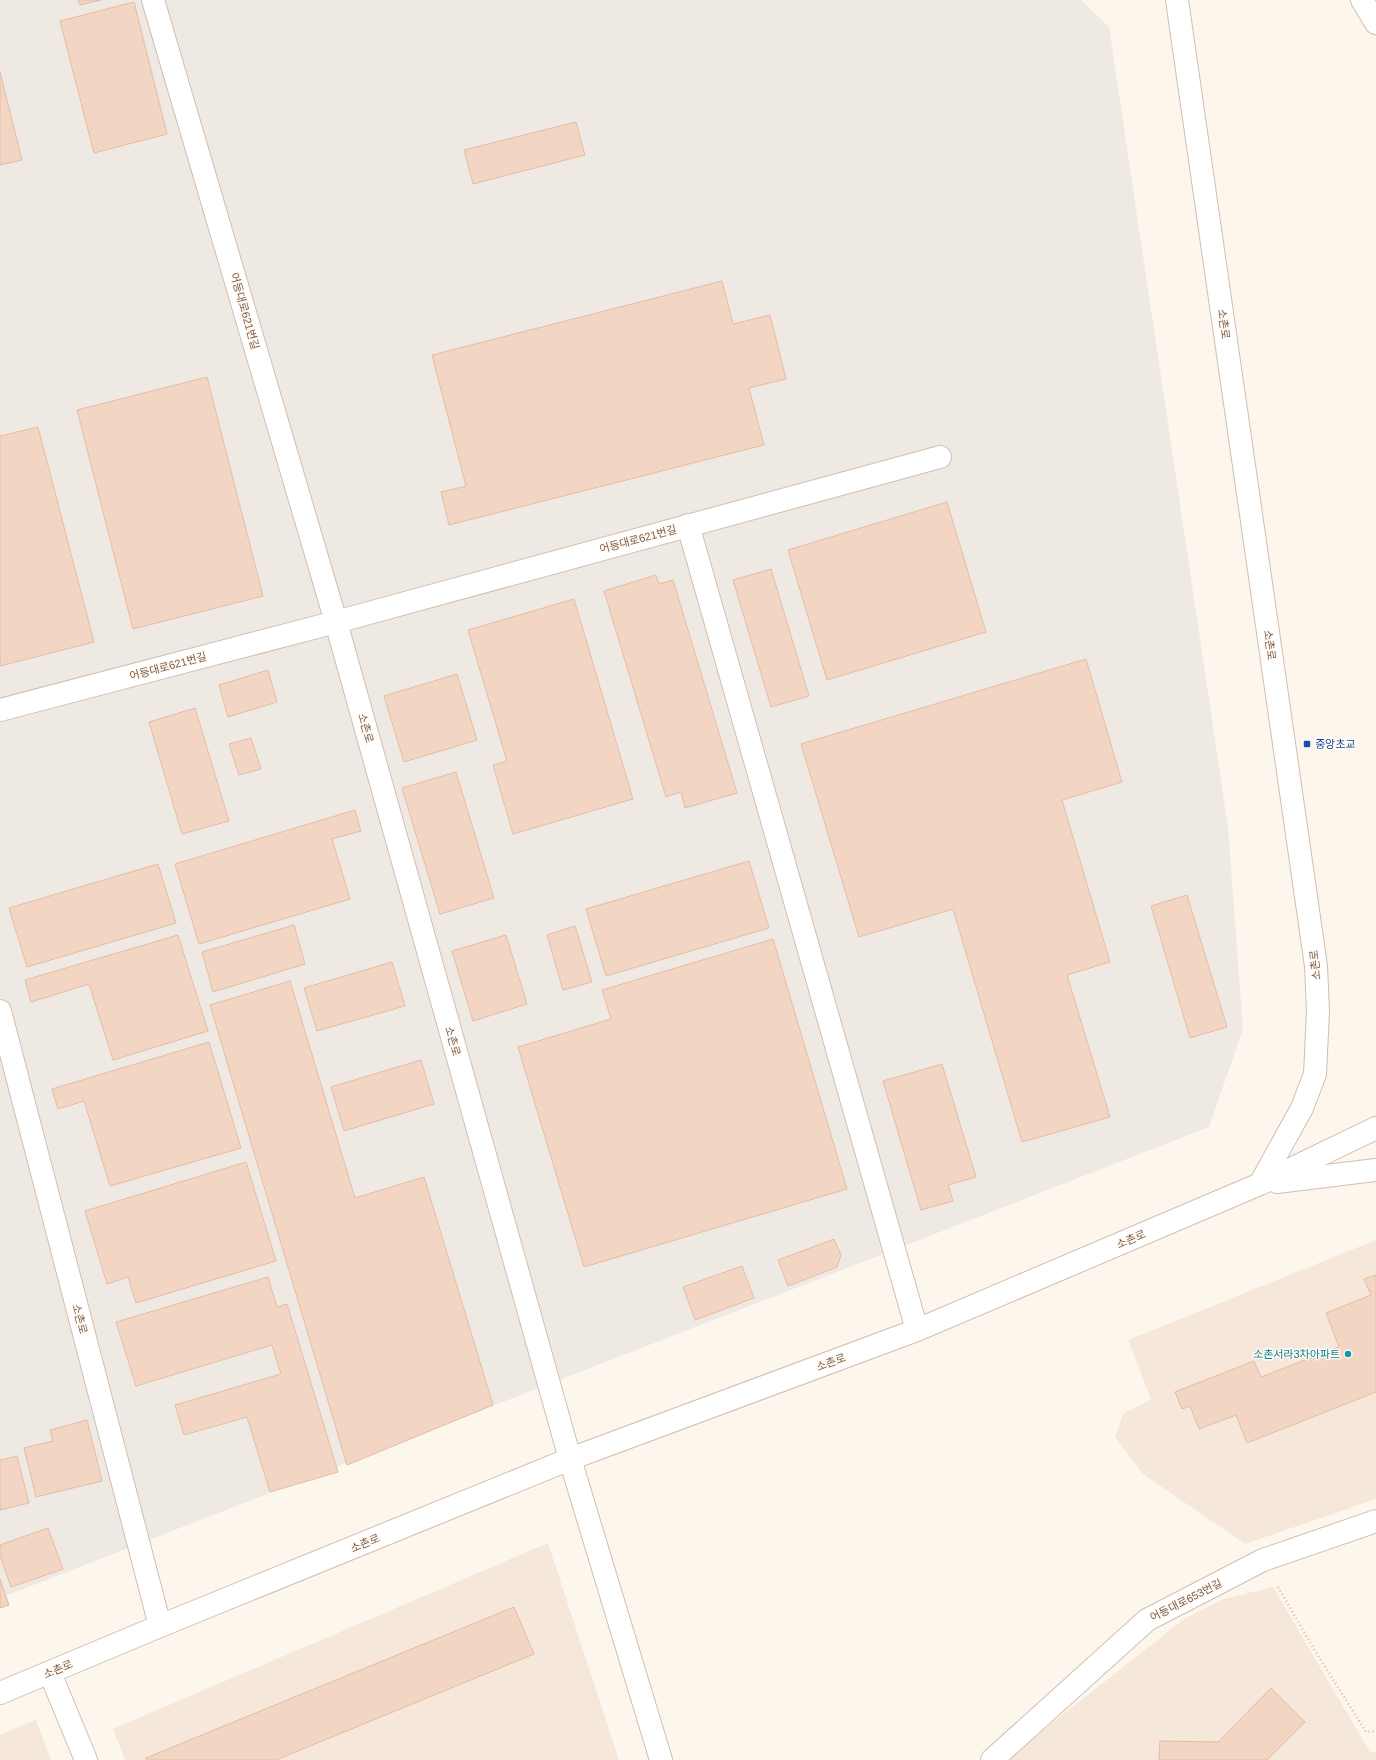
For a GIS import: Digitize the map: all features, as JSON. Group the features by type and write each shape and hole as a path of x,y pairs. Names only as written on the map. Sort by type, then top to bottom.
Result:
{"street":[{"name":"어등대로621번길","path":"153,0 336,622"},
{"name":"소촌로","path":"0,1693 160,1626 570,1460 917,1330 1260,1184 1302,1108 1315,1074 1318,1011 1316,966 1177,0"},
{"path":"1362,0 1376,23"},
{"name":"어등대로621번길","path":"0,710 336,622 940,457"},
{"path":"688,525 917,1330"},
{"name":"소촌로","path":"336,622 570,1460"},
{"name":"소촌로","path":"0,1011 160,1626"},
{"path":"1260,1184 1376,1128"},
{"path":"1260,1184 1376,1170"},
{"path":"570,1460 660,1760"},
{"name":"어등대로653번길","path":"992,1760 1147,1620 1263,1560 1376,1521"},
{"path":"50,1673 86,1760"}],"path":[{"path":"1263,1560 1314,1649 1366,1732 1376,1731"}],"shaded area":[{"path":"0,0 1081,0 1109,27 1228,827 1243,1029 1209,1127 0,1598"},
{"path":"1376,1240 1376,1499 1245,1544 1143,1474 1115,1437 1123,1414 1151,1399 1128,1340"},
{"path":"548,1543 619,1760 125,1760 113,1729"},
{"path":"1273,1587 1370,1752 1376,1752 1376,1760 1009,1760 1027,1743 1184,1619 1224,1599"},
{"path":"36,1720 51,1760 0,1760 0,1735"}],"building":[{"path":"78,0 101,0 80,5"},
{"path":"134,2 167,134 94,153 60,21"},
{"path":"0,72 22,160 0,165"},
{"path":"576,122 585,155 473,184 464,150"},
{"path":"722,281 733,324 770,315 786,379 749,388 764,445 449,525 441,492 466,486 432,355"},
{"path":"207,377 263,596 133,629 77,410"},
{"path":"38,427 94,642 0,666 0,436"},
{"path":"947,502 986,632 827,680 788,550"},
{"path":"771,569 809,696 771,707 733,580"},
{"path":"656,575 659,584 673,580 737,793 685,808 681,792 666,797 604,591"},
{"path":"574,599 633,799 513,834 493,765 507,761 468,630"},
{"path":"1086,659 1122,782 1062,800 1110,962 1067,975 1110,1117 1022,1142 953,909 859,937 801,744"},
{"path":"268,670 277,702 228,717 219,685"},
{"path":"457,674 477,740 404,762 384,696"},
{"path":"195,708 229,821 182,834 149,722"},
{"path":"251,738 261,769 239,775 229,744"},
{"path":"456,772 494,898 440,914 402,788"},
{"path":"355,810 361,831 332,839 350,899 199,944 175,864"},
{"path":"749,861 769,928 606,976 586,909"},
{"path":"158,864 176,923 27,967 9,908"},
{"path":"1187,895 1227,1027 1190,1038 1151,906"},
{"path":"294,925 305,964 213,992 202,952"},
{"path":"575,926 592,982 563,990 547,935"},
{"path":"178,935 208,1031 113,1060 89,984 31,1002 25,980"},
{"path":"506,935 527,1004 473,1021 452,951"},
{"path":"773,939 847,1189 584,1267 518,1047 611,1019 602,990"},
{"path":"392,962 405,1006 317,1031 304,988"},
{"path":"290,981 355,1198 424,1177 493,1405 347,1465 210,1005"},
{"path":"209,1042 241,1148 110,1186 84,1101 58,1109 52,1089"},
{"path":"421,1060 434,1104 344,1131 331,1087"},
{"path":"942,1064 976,1177 948,1185 953,1201 921,1210 883,1081"},
{"path":"246,1162 276,1261 136,1303 128,1277 107,1284 85,1211"},
{"path":"834,1239 841,1255 837,1267 788,1286 778,1260"},
{"path":"742,1266 754,1298 695,1320 683,1287"},
{"name":"소촌서라3차아파트","path":"1376,1275 1376,1392 1247,1443 1236,1415 1199,1429 1190,1406 1182,1409 1175,1392 1254,1361 1261,1377 1339,1347 1326,1313 1371,1295 1364,1279"},
{"path":"268,1277 277,1307 287,1304 338,1472 270,1492 247,1417 184,1435 175,1405 281,1374 272,1345 136,1386 116,1322"},
{"path":"87,1420 102,1481 36,1497 24,1448 53,1441 50,1430"},
{"path":"17,1456 29,1503 0,1510 0,1460"},
{"path":"48,1528 63,1569 11,1587 0,1555 0,1545"},
{"path":"0,1579 9,1605 0,1608"},
{"path":"514,1607 534,1654 276,1760 146,1760 146,1758"},
{"path":"1271,1688 1305,1722 1267,1760 1159,1760 1160,1741 1218,1742"}],"place":[{"name":"중앙초교","path":"1307,744"},
{"name":"소촌서라3차아파트","path":"1348,1354"}]}
